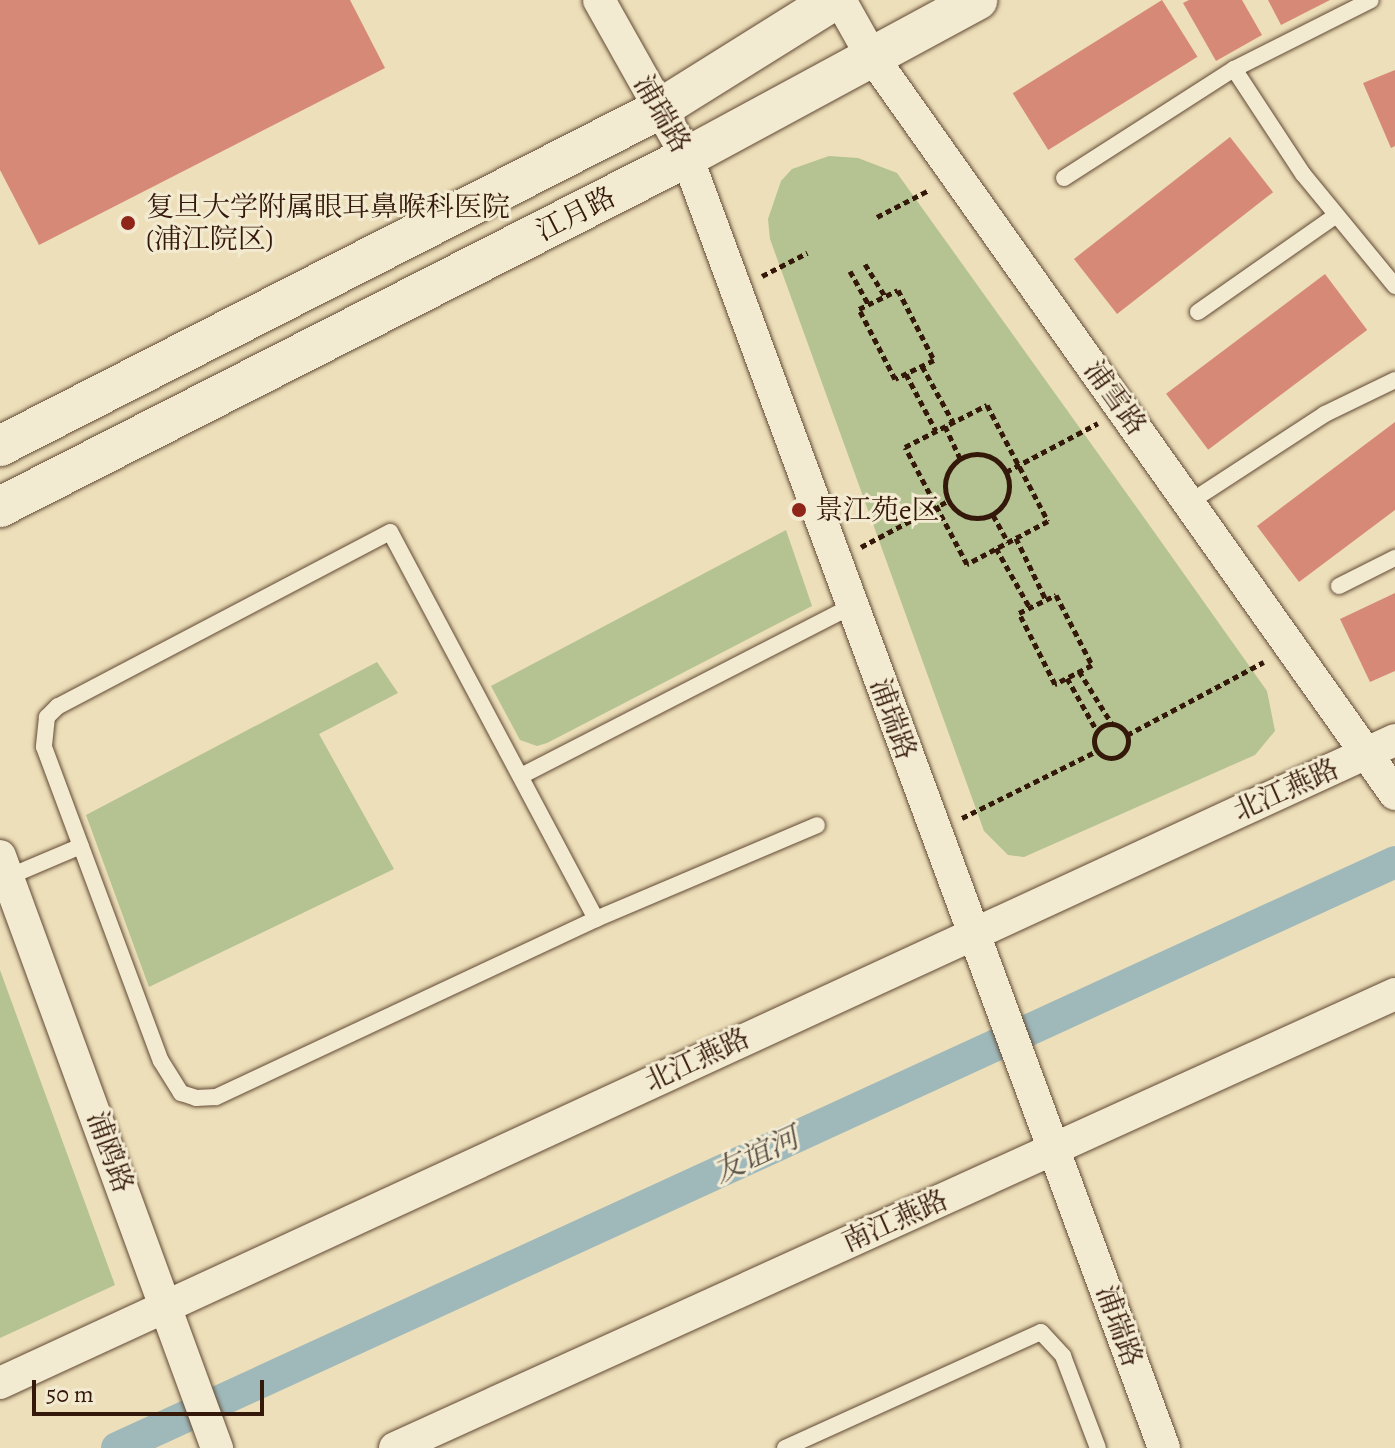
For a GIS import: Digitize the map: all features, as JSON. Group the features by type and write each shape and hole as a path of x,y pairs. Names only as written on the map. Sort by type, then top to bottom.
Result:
{"street":[{"name":"浦瑞路","path":"599,0 687,157 1164,1448"},
{"name":"江月路","path":"0,446 658,110 837,0"},
{"name":"浦雪路","path":"837,0 871,55 956,176 1292,647 1381,747 1391,788"},
{"name":"江月路","path":"0,507 687,157 977,0"},
{"name":"北江燕路","path":"0,1383 972,932 1381,747"},
{"name":"浦鸥路","path":"4,867 217,1448"},
{"name":"南江燕路","path":"395,1448 1395,994"}],"lane":[{"path":"1064,178 1234,69 1371,0"},
{"path":"1234,69 1335,216 1395,286"},
{"path":"1198,312 1335,216"},
{"path":"1190,502 1325,414 1395,380"},
{"path":"596,919 390,532 58,706 47,717 44,747 170,1080 181,1093 196,1098 216,1097 596,919 817,825"},
{"path":"1339,586 1395,558"},
{"path":"521,776 852,606"},
{"path":"4,867 81,846"},
{"path":"785,1448 1041,1332 1063,1356 1098,1448"}],"path":[{"path":"877,217 956,176"},
{"path":"736,289 807,253"},
{"path":"865,264 885,296"},
{"path":"850,271 868,304"},
{"path":"898,290 934,360 895,379 859,309 868,304 898,290"},
{"path":"922,366 953,422"},
{"path":"906,374 936,431"},
{"path":"987,405 1048,521 967,564 905,447 953,422 987,405"},
{"path":"1006,472 1123,410"},
{"path":"945,426 960,458"},
{"path":"985,454 1006,472 1010,488 1007,500 993,515 977,519 961,514 948,501 945,479 960,458 985,454"},
{"path":"835,560 948,501"},
{"path":"993,515 1008,542"},
{"path":"1016,538 1046,600"},
{"path":"996,548 1030,608"},
{"path":"1056,595 1092,665 1055,684 1019,613 1046,600 1056,595"},
{"path":"1127,735 1292,647"},
{"path":"1079,671 1112,724 1127,735"},
{"path":"1067,678 1097,731 1097,751"},
{"path":"1097,731 1112,724"},
{"path":"1097,751 1108,758 1119,756 1127,749 1127,735"},
{"path":"935,832 1097,751"}],"green space":[{"path":"829,156 858,158 897,173 1145,519 1267,691 1275,731 1255,755 1024,857 1008,855 984,831 770,239 768,219 781,181 792,169"},
{"path":"786,530 812,606 547,743 537,746 520,740 491,686"},
{"path":"377,662 398,693 319,734 394,869 149,987 86,815"},
{"path":"0,970 115,1285 0,1338"}],"building":[{"path":"0,0 350,0 385,68 39,245 0,170"},
{"path":"1162,0 1198,57 1048,150 1013,93"},
{"path":"1189,0 1242,0 1262,35 1216,61 1183,3"},
{"path":"1268,0 1330,0 1281,25"},
{"path":"1395,70 1395,146 1391,148 1363,83"},
{"path":"1230,137 1273,192 1117,314 1074,259"},
{"path":"1325,274 1367,330 1208,450 1166,394"},
{"path":"1395,422 1395,510 1299,582 1257,526"},
{"path":"1395,593 1395,671 1370,682 1340,619"}],"waterway":[{"name":"友谊河","path":"117,1448 1395,862"}],"place":[{"name":"复旦大学附属眼耳鼻喉科医院 (浦江院区)","path":"128,223"},
{"name":"景江苑e区","path":"799,510"}]}
